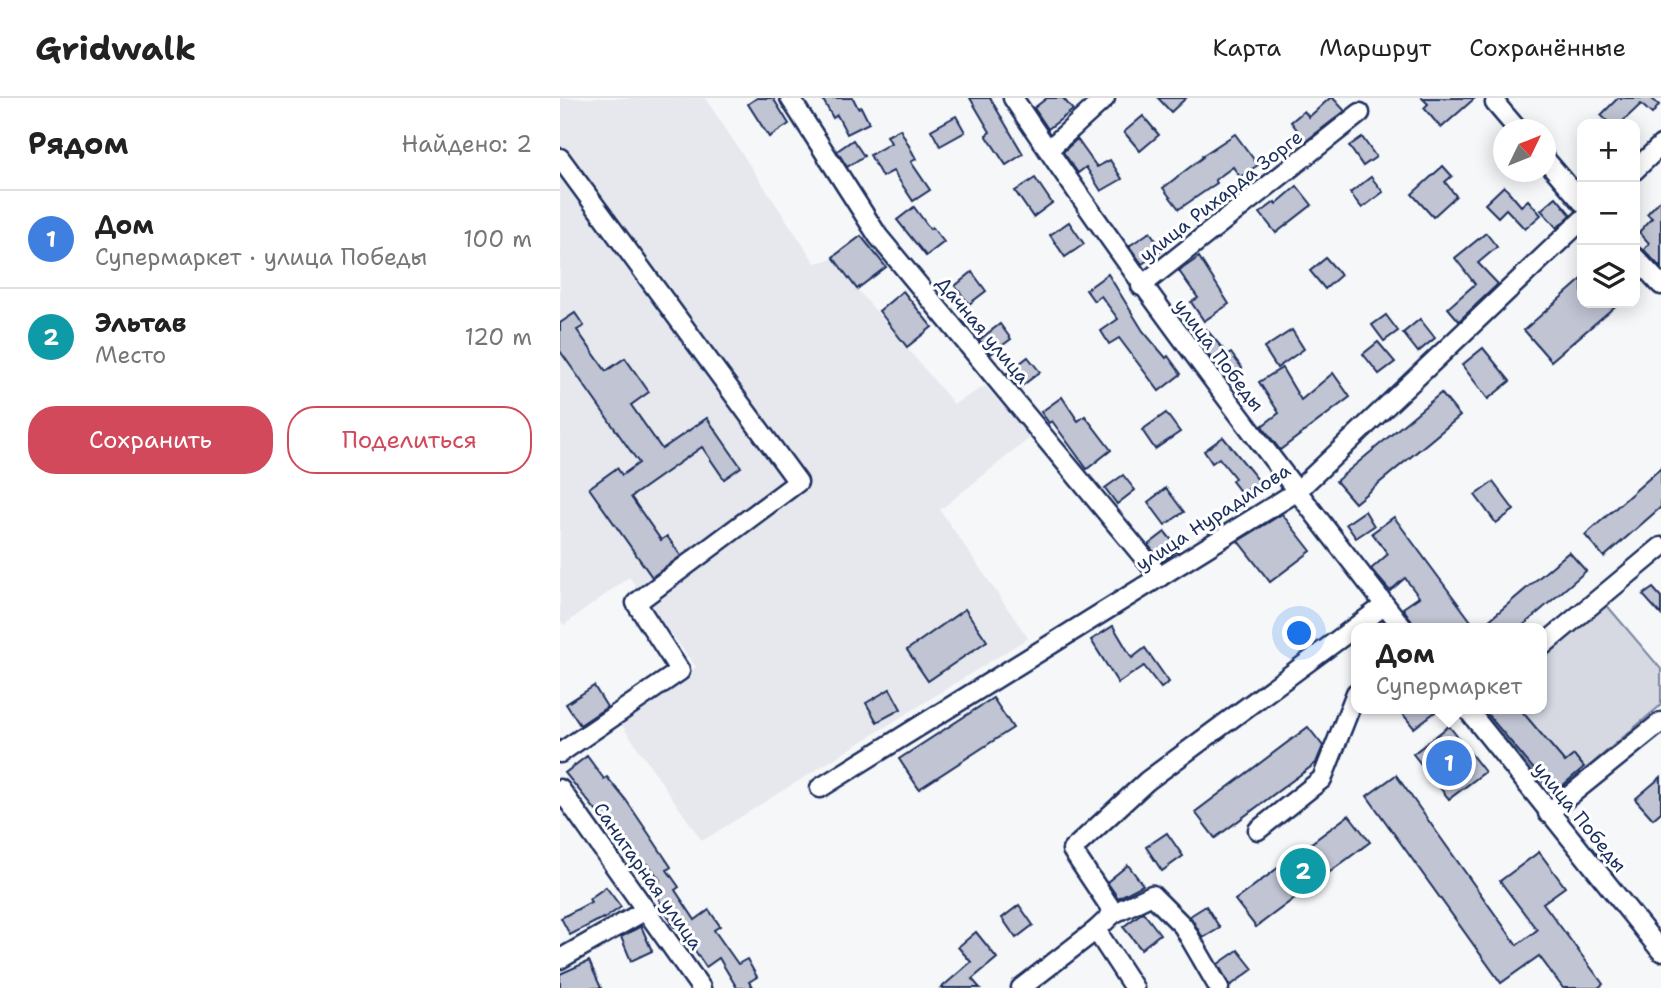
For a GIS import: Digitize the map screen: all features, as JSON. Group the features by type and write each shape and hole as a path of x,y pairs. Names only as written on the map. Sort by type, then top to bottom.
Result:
{"street":[{"name":"Дачная улица","path":"790,98 878,236 1160,577"},
{"name":"улица Победы","path":"1013,98 1141,286 1296,492 1399,623"},
{"path":"1048,150 1105,98"},
{"path":"1497,98 1495,103 1509,119"},
{"name":"улица Рихарда Зорге","path":"1141,286 1360,113"},
{"path":"1640,165 1661,145"},
{"path":"560,158 798,482 636,603 680,671 560,752"},
{"path":"1556,172 1577,196"},
{"name":"улица Нурадилова","path":"820,788 1296,492 1577,225"},
{"path":"1640,262 1661,285"},
{"path":"1547,642 1661,547"},
{"path":"1361,623 1385,605"},
{"path":"1114,913 1072,850 1147,781 1351,630"},
{"path":"1258,830 1322,779 1351,706"},
{"name":"улица Победы","path":"1470,714 1661,951"},
{"path":"1548,813 1661,722"},
{"name":"Санитарная улица","path":"560,789 701,988"},
{"path":"1021,988 1114,913 1152,895 1183,926 1219,988"},
{"path":"560,959 646,910"},
{"path":"1096,930 1134,988"}],"shaded area":[{"path":"560,98 705,98 815,263 832,259 954,404 985,386 1031,437 940,510 1028,638 702,841 622,725 696,667 629,577 564,625 560,620"},
{"path":"1604,602 1661,669 1661,705 1554,796 1484,714 1547,714 1547,650"}],"building":[{"path":"757,98 773,98 789,124 769,137 748,104"},
{"path":"822,98 853,98 869,123 847,134 837,115 833,118"},
{"path":"970,98 990,98 1023,154 1006,165 986,135 990,132"},
{"path":"1047,98 1063,98 1073,110 1048,129 1034,108"},
{"path":"1158,98 1186,98 1171,112"},
{"path":"1330,98 1345,111 1306,141 1291,122 1304,111 1309,117"},
{"path":"1422,98 1475,98 1441,128 1424,108 1428,104"},
{"path":"1618,98 1651,98 1659,105 1652,114 1641,104 1625,119 1605,119 1601,115"},
{"path":"956,116 965,132 940,146 931,130"},
{"path":"1143,116 1159,135 1140,151 1124,132"},
{"path":"900,129 916,159 911,162 930,190 913,201 893,171 882,177 870,155 891,143 887,136"},
{"path":"1235,134 1258,165 1240,177 1233,167 1215,180 1217,183 1179,209 1163,188 1202,156"},
{"path":"1362,137 1376,157 1363,166 1349,146"},
{"path":"1077,139 1097,167 1110,160 1122,179 1101,191 1086,167 1078,173 1063,152"},
{"path":"853,140 864,156 847,167 837,151"},
{"path":"1443,166 1452,176 1445,182 1456,196 1433,217 1412,194"},
{"path":"1371,177 1383,192 1362,208 1350,193"},
{"path":"1035,178 1052,203 1033,217 1015,191"},
{"path":"1297,186 1312,205 1276,233 1260,213 1275,202 1276,204"},
{"path":"1504,186 1521,206 1528,200 1541,215 1525,229 1506,209 1498,217 1485,204"},
{"path":"1556,197 1571,215 1557,228 1541,210"},
{"path":"1661,199 1661,268 1644,250 1649,243 1640,231 1652,218 1647,214"},
{"path":"914,207 930,229 932,227 944,242 926,256 897,220"},
{"path":"1069,222 1084,244 1065,257 1050,235"},
{"path":"1150,232 1163,250 1142,264 1129,246"},
{"path":"1486,233 1497,247 1478,263 1498,284 1459,321 1448,308 1475,284 1455,258"},
{"path":"861,236 886,267 857,289 833,257"},
{"path":"1199,257 1229,304 1204,321 1191,302 1198,298 1179,271"},
{"path":"1326,258 1341,275 1325,289 1310,271"},
{"path":"972,272 986,291 969,304 955,286"},
{"path":"1108,274 1143,331 1166,358 1168,356 1181,374 1159,391 1119,338 1109,344 1101,331 1118,319 1101,296 1094,301 1086,290"},
{"path":"1577,283 1577,308 1613,308 1551,361 1524,330"},
{"path":"903,291 932,327 907,347 879,311"},
{"path":"575,313 584,326 577,330 606,371 625,358 649,392 631,405 662,449 707,418 741,467 724,479 702,447 631,497 661,540 667,536 681,556 652,577 589,488 617,468 622,475 639,463 560,351 560,323"},
{"path":"1386,315 1398,331 1384,341 1372,325"},
{"path":"1420,319 1435,338 1418,352 1403,333"},
{"path":"1000,324 1011,339 991,354 979,340"},
{"path":"1206,329 1242,368 1226,379 1196,337"},
{"path":"1292,330 1304,349 1277,368 1264,348"},
{"path":"1378,342 1395,362 1379,374 1363,354"},
{"path":"1483,348 1510,381 1488,399 1462,365"},
{"path":"1028,357 1040,372 1019,388 1007,373"},
{"path":"1282,368 1301,400 1333,373 1350,397 1280,450 1262,426 1279,413 1259,382"},
{"path":"1441,393 1460,416 1355,503 1336,481"},
{"path":"1062,397 1078,421 1085,416 1111,450 1087,469 1052,421 1049,423 1041,412"},
{"path":"1166,413 1180,432 1155,449 1142,430"},
{"path":"1223,437 1259,481 1242,494 1232,481 1235,478 1219,458 1212,463 1204,451"},
{"path":"1661,468 1661,507 1604,557 1585,535"},
{"path":"1123,475 1135,490 1117,504 1105,488"},
{"path":"1493,482 1514,510 1496,523 1475,495"},
{"path":"1166,488 1184,512 1165,525 1148,502"},
{"path":"1365,511 1374,526 1356,538 1346,524"},
{"path":"1282,514 1311,551 1270,582 1238,541"},
{"path":"1394,517 1472,623 1413,623 1403,608 1419,597 1405,578 1390,591 1371,569 1388,554 1372,533"},
{"path":"1165,532 1179,549 1162,562 1148,545"},
{"path":"1569,552 1586,571 1526,623 1486,623"},
{"path":"1653,588 1661,597 1661,615 1643,595"},
{"path":"965,609 987,641 928,681 907,650"},
{"path":"1113,626 1132,658 1145,648 1169,682 1161,688 1144,666 1118,683 1091,640"},
{"path":"594,686 607,707 580,725 566,704"},
{"path":"890,689 901,709 877,722 866,703"},
{"path":"993,698 1013,728 919,789 899,759"},
{"path":"1403,714 1432,714 1414,728"},
{"path":"1487,714 1524,714 1565,762 1574,755 1584,767 1554,793"},
{"path":"1449,726 1485,772 1449,799 1413,754"},
{"path":"1308,727 1323,746 1316,763 1215,838 1195,812"},
{"path":"587,756 604,779 607,777 626,800 671,867 667,870 679,887 675,890 695,920 709,910 720,926 714,930 738,964 747,959 757,977 749,982 753,988 737,988 719,958 706,967 678,925 674,927 651,885 660,880 648,864 637,871 597,812 565,773"},
{"path":"1396,775 1517,945 1537,930 1500,881 1539,852 1565,887 1543,903 1603,984 1598,988 1563,988 1539,956 1501,983 1367,796"},
{"path":"1661,777 1661,812 1653,819 1635,799"},
{"path":"1349,815 1370,842 1256,927 1235,900"},
{"path":"1167,833 1183,856 1162,871 1146,847"},
{"path":"1128,865 1143,885 1118,898 1107,882"},
{"path":"606,887 621,907 604,919 570,935 561,918 591,902 589,899"},
{"path":"1019,905 1033,925 1016,938 1002,918"},
{"path":"1206,906 1220,928 1203,938 1190,916"},
{"path":"1143,912 1160,934 1141,949 1123,927"},
{"path":"641,926 652,951 631,961 621,937"},
{"path":"976,932 997,958 972,979 980,988 941,988 971,962 958,947"},
{"path":"1238,950 1253,969 1230,986 1218,964"},
{"path":"589,961 601,988 560,988 560,974"}],"place":[{"name":"Дом","path":"1449,763"},
{"name":"Эльтав","path":"1303,871"}]}
